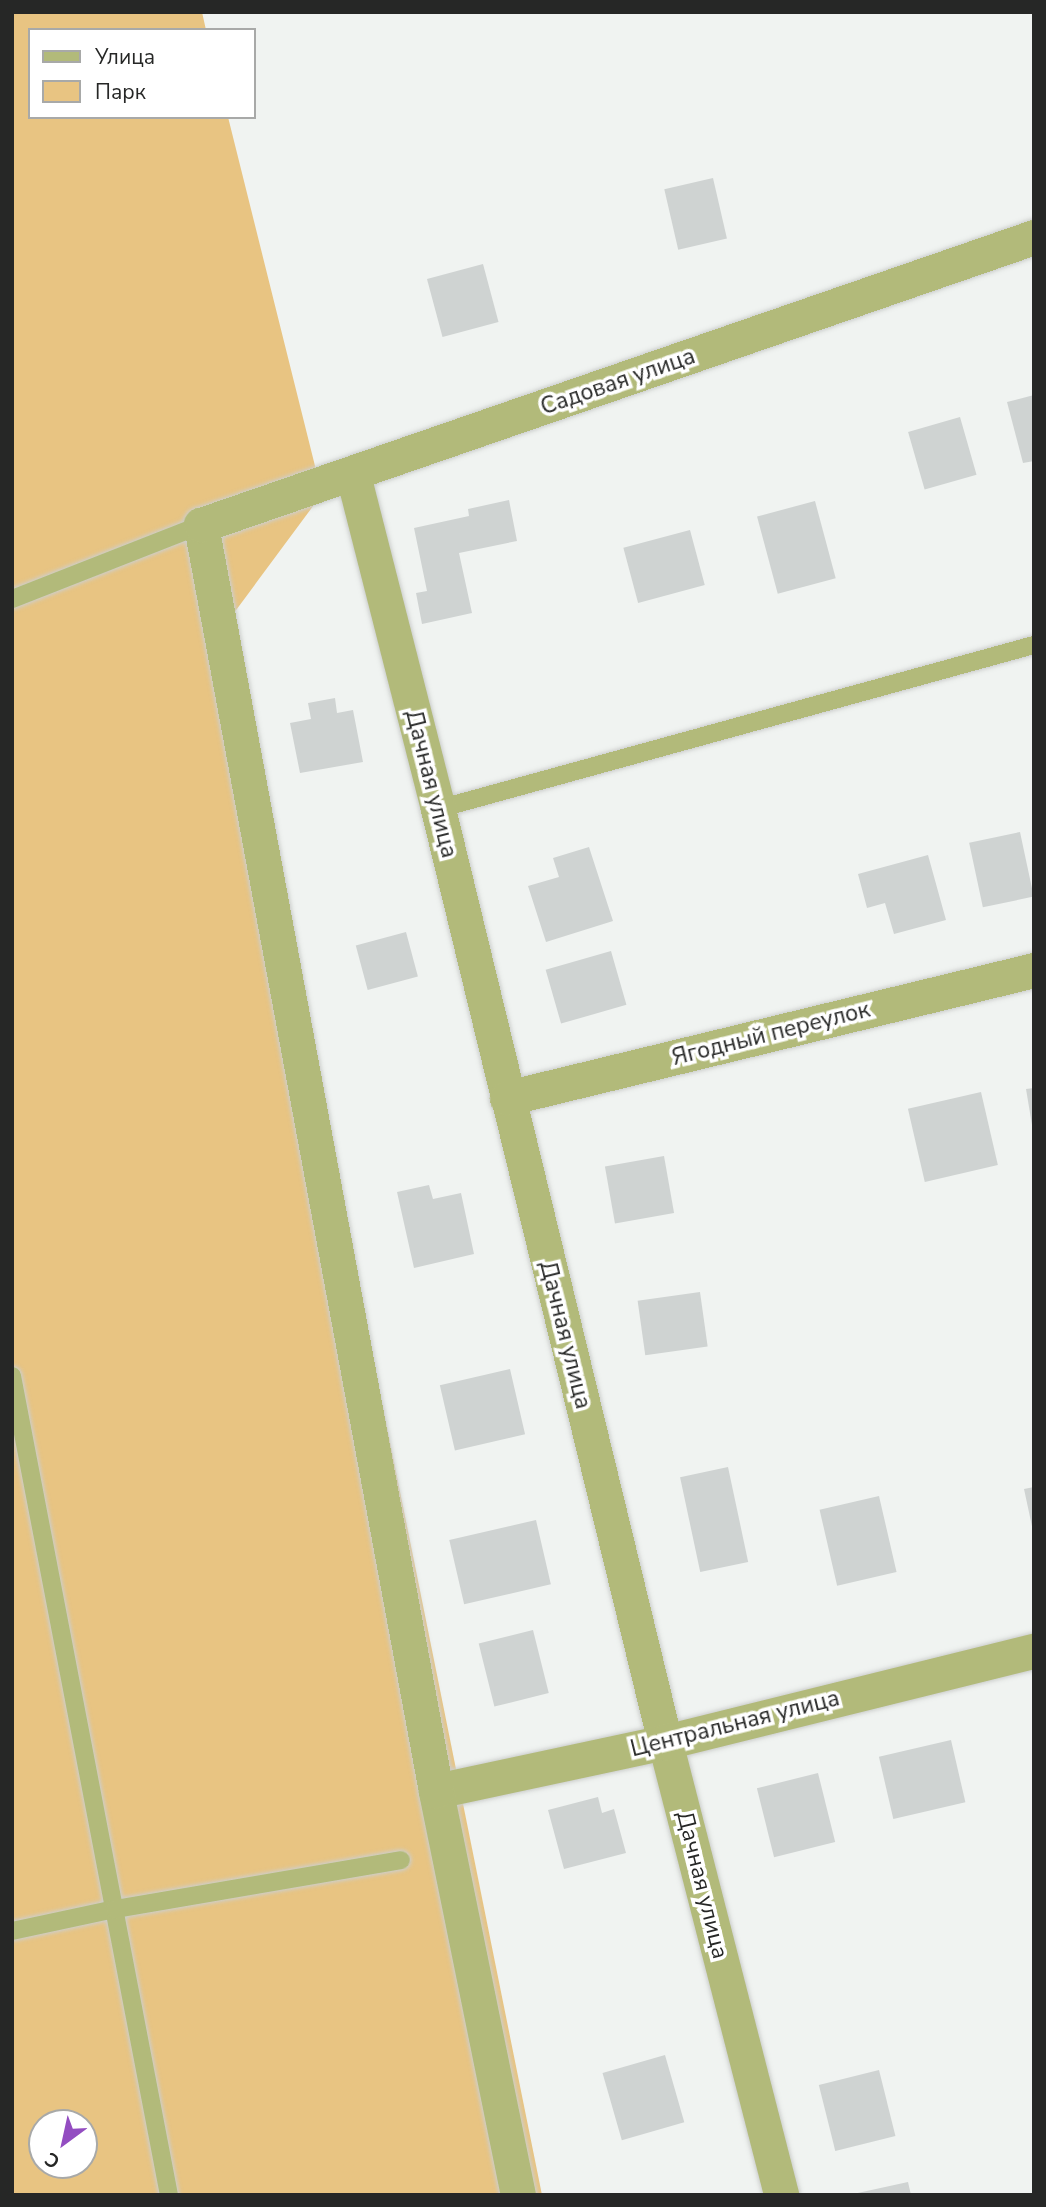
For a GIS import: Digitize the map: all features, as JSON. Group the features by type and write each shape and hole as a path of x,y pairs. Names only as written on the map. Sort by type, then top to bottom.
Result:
{"street":[{"name":"Садовая улица","path":"201,525 353,475 1034,237"},
{"name":"Дачная улица","path":"353,475 438,809 665,1742 781,2195"},
{"path":"201,525 436,1791 518,2195"},
{"name":"Ягодный переулок","path":"507,1098 1034,970"},
{"name":"Центральная улица","path":"436,1791 665,1742 1034,1651"}],"lane":[{"path":"12,599 201,525"},
{"path":"438,809 1034,645"},
{"path":"12,1376 169,2195"},
{"path":"12,1931 115,1909 401,1860"}],"green space":[{"path":"12,12 202,12 206,28 28,28 28,119 228,119 322,494 225,625 542,2195 12,2195"}],"building":[{"path":"713,178 727,238 678,250 664,189"},
{"path":"483,264 499,322 443,337 427,279"},
{"path":"1034,395 1034,461 1023,463 1007,402"},
{"path":"960,417 977,475 925,490 908,432"},
{"path":"509,500 517,541 459,553 472,613 422,624 416,593 427,591 414,528 469,516 468,509"},
{"path":"815,501 836,578 778,594 757,517"},
{"path":"690,530 705,585 638,603 623,548"},
{"path":"335,698 337,713 353,710 363,762 300,773 290,723 311,719 308,703"},
{"path":"1020,832 1034,897 983,907 969,843"},
{"path":"589,847 613,921 546,942 528,886 559,877 553,858"},
{"path":"928,855 946,920 894,934 885,903 867,908 858,874"},
{"path":"406,932 418,976 368,990 356,945"},
{"path":"611,951 626,1005 561,1024 546,970"},
{"path":"1034,1088 1034,1125 1032,1125 1026,1089"},
{"path":"981,1092 998,1165 925,1182 908,1109"},
{"path":"664,1156 674,1213 615,1224 605,1166"},
{"path":"429,1185 433,1199 461,1193 474,1254 414,1268 397,1192"},
{"path":"700,1292 708,1346 645,1355 638,1301"},
{"path":"510,1369 525,1434 455,1450 440,1385"},
{"path":"728,1467 748,1562 700,1572 680,1477"},
{"path":"1034,1487 1034,1530 1033,1531 1024,1489"},
{"path":"879,1496 897,1572 837,1586 820,1510"},
{"path":"536,1520 551,1584 464,1604 449,1540"},
{"path":"533,1630 549,1693 494,1707 479,1644"},
{"path":"951,1740 965,1802 893,1819 879,1757"},
{"path":"818,1773 835,1842 774,1857 757,1788"},
{"path":"598,1797 602,1813 614,1809 626,1853 564,1869 548,1810"},
{"path":"665,2055 684,2122 622,2140 603,2073"},
{"path":"879,2070 895,2136 835,2151 819,2085"},
{"path":"908,2182 911,2195 853,2195 853,2194"}]}
